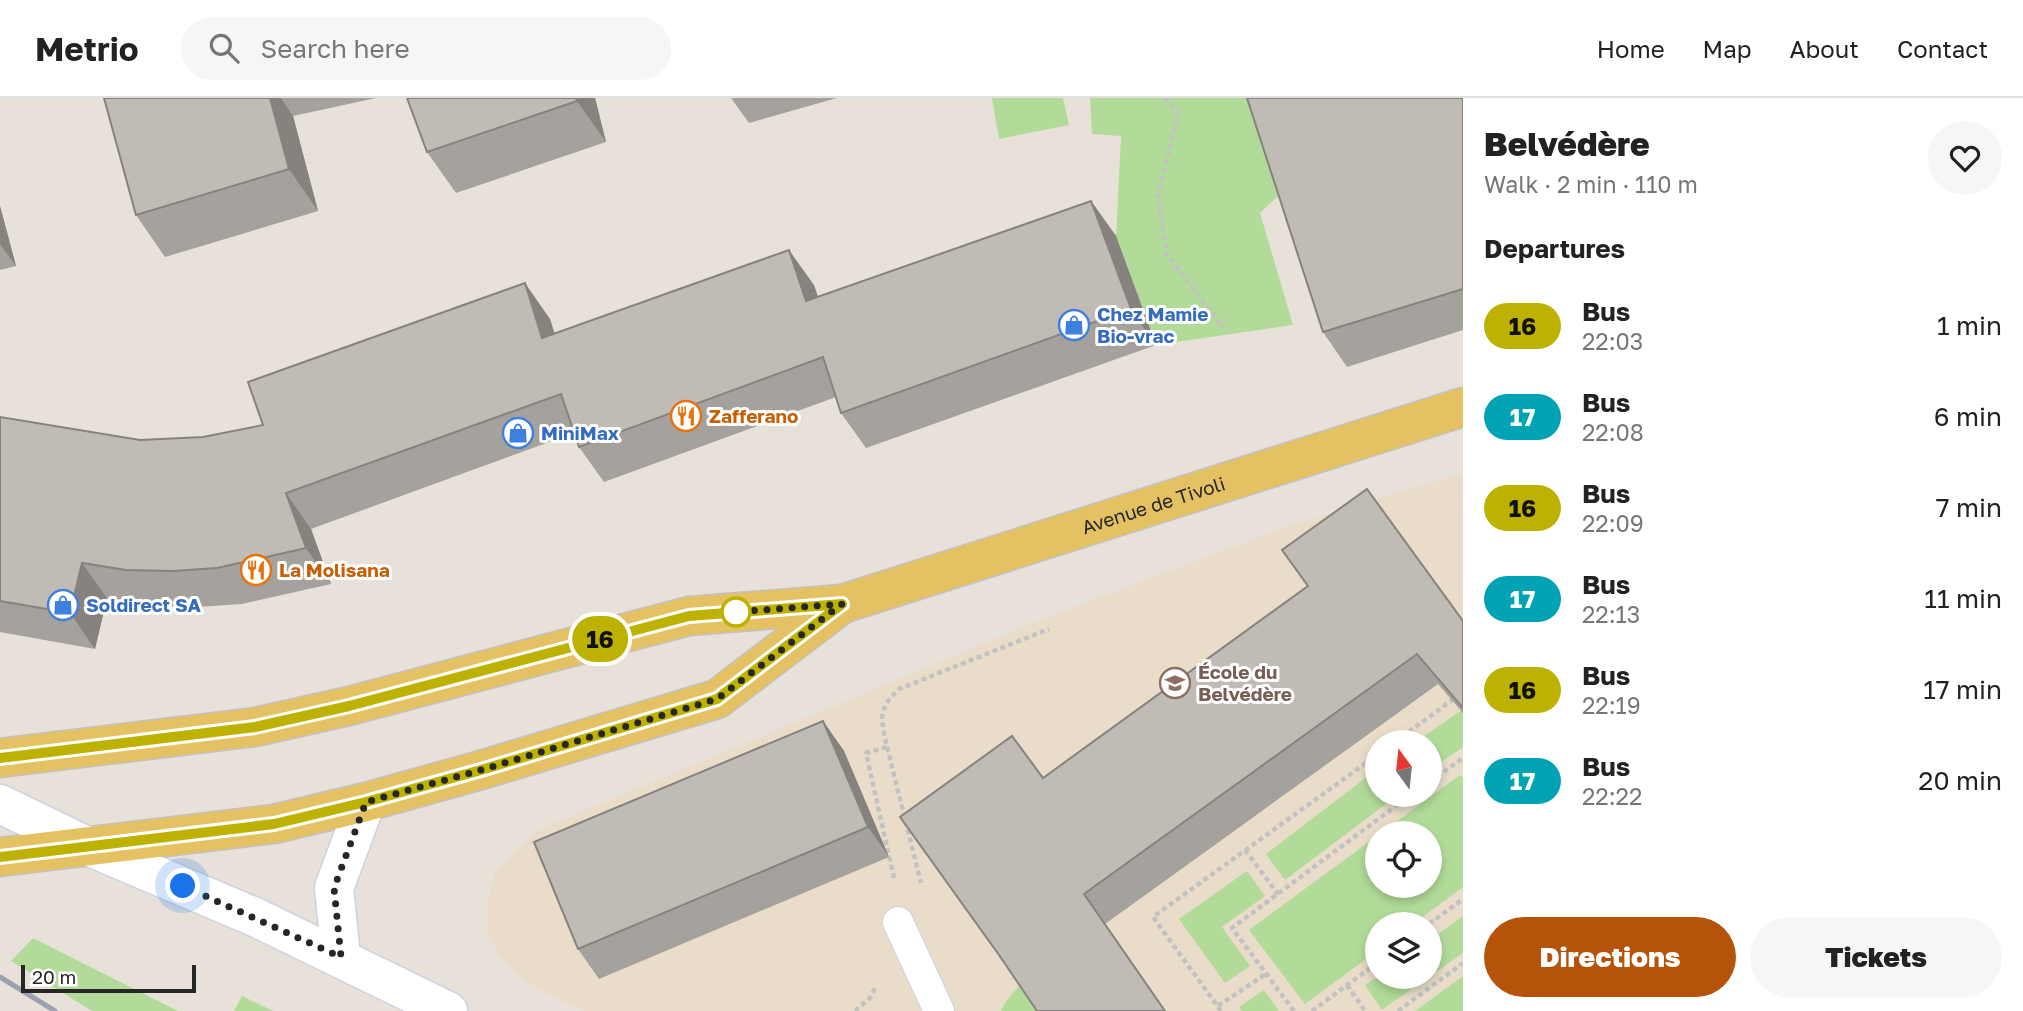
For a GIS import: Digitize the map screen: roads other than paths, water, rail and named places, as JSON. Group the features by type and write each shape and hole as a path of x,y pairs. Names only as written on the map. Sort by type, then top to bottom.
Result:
{"main road":[{"name":"Avenue de Tivoli","path":"0,758 255,727 349,706 689,616 842,604 1463,407"},
{"name":"Avenue de Tivoli","path":"0,857 274,824 481,770 717,699 842,604"}],"street":[{"path":"341,957 334,888 366,802"},
{"path":"0,804 85,845 257,918 447,1011"}],"lane":[{"path":"898,922 939,1011"}],"railway":[{"path":"0,977 55,1011"}],"place":[{"name":"Chez Mamie Bio-vrac","path":"1074,325"},
{"name":"Zafferano","path":"686,416"},
{"name":"MiniMax","path":"518,433"},
{"name":"La Molisana","path":"256,570"},
{"name":"Soldirect SA","path":"63,605"},
{"name":"École du Belvédère","path":"1175,683"}]}
